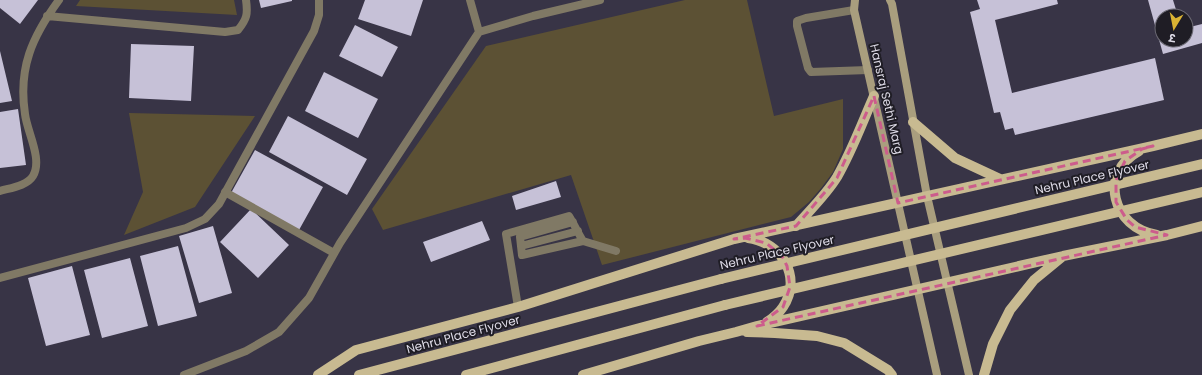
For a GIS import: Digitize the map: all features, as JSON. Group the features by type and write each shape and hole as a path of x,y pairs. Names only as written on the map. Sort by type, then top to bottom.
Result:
{"main road":[{"path":"796,226 822,198 837,178 874,96"},
{"path":"913,122 955,158 1000,180"},
{"path":"318,375 356,350 518,307 734,239 1202,134"},
{"path":"1153,146 1142,149 1133,154 1122,166 1116,180 1114,191 1120,212 1126,220 1135,227 1150,233 1167,235"},
{"name":"Nehru Place Flyover","path":"359,375 721,279 1202,164"},
{"path":"466,375 725,305 1202,192"},
{"path":"583,375 699,341 757,326 1063,256 1167,235 1202,226"},
{"path":"734,239 755,239 774,248 782,256 790,276 788,298 783,307 767,322 757,326"},
{"path":"984,375 993,344 1010,310 1034,280 1063,256"},
{"path":"736,332 816,336 844,344 888,370 892,375"}],"street":[{"path":"0,190 24,184 32,177 35,168 36,155 25,114 23,86 26,61 47,16 59,0"},
{"path":"47,16 224,32 238,30 246,20 246,0"},
{"path":"0,278 186,228 205,219 219,204 314,31 319,15 319,0"},
{"path":"470,0 479,32"},
{"path":"184,375 246,350 279,332 309,298 340,243 479,32 532,16 600,0"},
{"name":"Hansraj Sethi Marg","path":"855,0 854,10 937,375"},
{"name":"Hansraj Sethi Marg","path":"890,0 892,4 927,196 969,375"},
{"path":"854,10 806,18 797,21 797,26 808,68 811,72 868,70"},
{"path":"225,192 334,253"},
{"path":"518,307 506,234 569,216 583,241"},
{"path":"573,222 520,237 522,255 583,241 616,251"},
{"path":"521,246 578,231"}],"highlighted area":[{"path":"874,96 898,203 1153,146 1142,149 1125,161 1116,180 1116,202 1127,220 1135,227 1167,235 757,326 783,307 790,287 787,266 782,256 766,243 745,238 734,239 796,226 837,178"}],"shaded area":[{"path":"80,0 234,0 237,15 76,6"},
{"path":"685,0 747,0 774,116 843,99 843,149 833,172 809,202 791,217 602,265 571,175 383,230 372,209 486,46"},
{"path":"129,113 255,116 195,207 124,235 143,192"}],"building":[{"path":"0,0 38,0 20,24 0,8"},
{"path":"259,0 292,0 292,1 261,8"},
{"path":"365,0 423,0 411,36 358,19"},
{"path":"977,0 1057,0 1058,4 995,20 1012,93 1155,58 1164,100 1015,135 1013,128 1005,130 1000,112 994,113 970,12 980,9"},
{"path":"1148,0 1173,0 1176,8 1154,8 1154,22"},
{"path":"1202,24 1202,43 1194,45 1194,26"},
{"path":"355,25 398,47 382,77 339,56"},
{"path":"131,44 194,46 191,101 129,98"},
{"path":"1161,48 1184,48 1163,54"},
{"path":"0,51 12,101 0,103"},
{"path":"324,72 378,99 358,138 305,111"},
{"path":"18,109 26,165 0,168 0,112"},
{"path":"288,116 367,159 347,195 269,152"},
{"path":"255,150 323,187 299,230 231,193"},
{"path":"556,181 561,197 516,210 512,196"},
{"path":"251,209 289,245 258,278 220,242"},
{"path":"482,221 490,240 431,262 423,242"},
{"path":"213,226 232,293 199,303 179,236"},
{"path":"178,246 197,316 158,326 140,256"},
{"path":"130,258 148,326 102,338 84,270"},
{"path":"72,266 90,335 46,346 28,278"}]}
